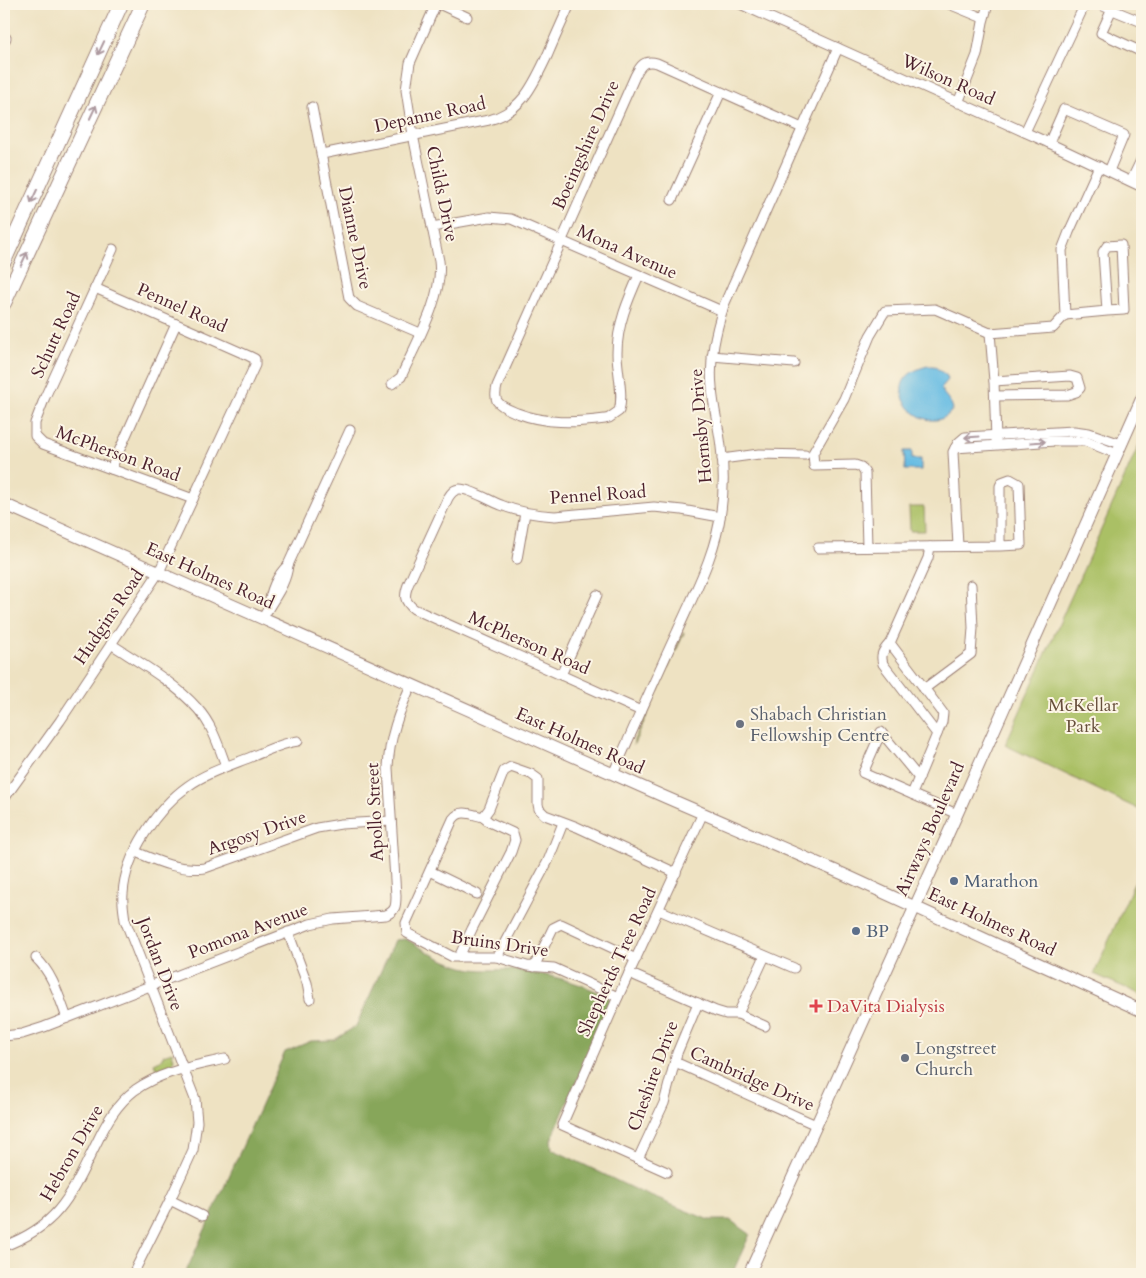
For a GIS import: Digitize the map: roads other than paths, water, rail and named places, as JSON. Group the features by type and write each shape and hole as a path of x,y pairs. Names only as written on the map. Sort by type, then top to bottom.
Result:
{"highway":[{"path":"4,261 121,4"},
{"path":"4,303 143,4"}],"main road":[{"name":"Airways Boulevard","path":"749,1274 1142,398"},
{"name":"East Holmes Road","path":"4,504 914,906 1142,1011"}],"street":[{"path":"437,4 467,17"},
{"name":"Childs Drive","path":"392,384 401,377 436,298 439,280 439,261 406,95 407,76 412,57 437,4"},
{"name":"Depanne Road","path":"322,154 498,118 525,98 534,83 570,4"},
{"name":"Wilson Road","path":"740,4 1025,132 1142,187"},
{"path":"949,4 983,18"},
{"path":"958,102 977,55 983,18 988,4"},
{"path":"1025,132 1084,4"},
{"path":"1098,4 1142,22"},
{"path":"1112,9 1101,33 1142,52"},
{"name":"Hornsby Drive","path":"613,774 707,564 720,517 724,478 712,386 712,356 722,311 728,292 838,48"},
{"name":"Boeingshire Drive","path":"639,275 621,323 617,352 621,404 619,411 615,415 609,418 577,422 543,420 505,408 496,400 497,386 561,240 642,64 654,62 802,128"},
{"path":"672,200 721,92"},
{"name":"Dianne Drive","path":"312,107 349,298 358,306 420,333"},
{"path":"1049,143 1064,109 1124,136 1109,171"},
{"path":"1131,182 1142,158"},
{"path":"1065,315 1062,250 1099,166"},
{"name":"Mona Avenue","path":"432,227 473,219 496,217 518,221 722,311"},
{"path":"867,547 865,473 861,467 855,465 814,466 813,453 844,399 870,336 885,310 935,309 990,332 1053,328 1065,315 1107,312 1124,310 1121,245 1107,246 1103,252 1107,312"},
{"name":"Schutt Road","path":"35,436 36,422 45,397 113,249"},
{"name":"Pennel Road","path":"95,288 255,359"},
{"path":"111,469 176,324"},
{"path":"990,332 996,439"},
{"path":"712,356 794,363"},
{"name":"Hudgins Road","path":"4,799 60,721 159,572 252,372 255,359"},
{"path":"994,381 1070,376 1077,378 1080,388 1076,392 1067,394 995,396"},
{"path":"264,618 287,574 288,565 350,430"},
{"path":"996,439 1024,434 1074,431 1089,433 1119,449"},
{"name":"McPherson Road","path":"35,436 42,444 193,499"},
{"path":"958,546 953,452 960,440 965,437 1085,441 1119,449"},
{"path":"722,459 759,454 805,455"},
{"path":"818,548 1000,546 1021,544 1019,484 1010,479 1002,482 1000,486 1000,546"},
{"name":"Pennel Road","path":"405,601 408,585 439,516 453,491 458,489 525,513 555,516 654,507 720,517"},
{"path":"516,559 525,513"},
{"path":"930,546 928,558 890,643 880,657 883,664 937,734"},
{"path":"924,689 971,654 971,585"},
{"path":"561,675 597,595"},
{"name":"McPherson Road","path":"405,601 414,609 642,711"},
{"path":"890,643 943,713 942,722 912,794"},
{"path":"111,644 172,685 198,709 216,738 226,766"},
{"name":"Apollo Street","path":"393,911 396,896 388,768 389,752 394,726 411,685"},
{"path":"920,778 881,732 863,773 957,814"},
{"name":"Jordan Drive","path":"133,1274 193,1150 196,1132 195,1099 127,925 123,908 125,879 148,829 160,812 189,786 226,766 286,743 298,742"},
{"path":"483,817 489,808 504,770 511,767 531,774 538,779 539,810 545,815 562,823 577,827 676,873"},
{"path":"459,957 512,852 515,840 513,833 489,822 483,817 462,812 455,815 430,871 477,894"},
{"name":"Shepherds Tree Road","path":"638,1159 562,1125 629,972 703,813"},
{"name":"Argosy Drive","path":"136,852 170,866 185,869 205,868 317,828 342,824 391,821"},
{"path":"497,957 548,861 562,823"},
{"name":"Bruins Drive","path":"430,871 406,923 407,933 453,957 497,957 534,967 559,969 618,997"},
{"path":"659,910 794,968"},
{"name":"Pomona Avenue","path":"4,1036 33,1031 288,932 326,920 386,915 393,911"},
{"path":"534,967 553,928 561,924 636,959"},
{"path":"288,932 307,984 310,999"},
{"path":"738,1014 765,956"},
{"path":"36,958 52,981 67,1018"},
{"path":"629,972 721,1013 738,1014 765,1026"},
{"name":"Cheshire Drive","path":"638,1159 664,1103 680,1045 698,1003"},
{"name":"Hebron Drive","path":"4,1246 28,1236 45,1224 66,1202 110,1116 123,1100 147,1082 183,1068 225,1059"},
{"name":"Cambridge Drive","path":"675,1062 816,1125"},
{"path":"638,1159 667,1172"},
{"path":"170,1200 202,1216"}],"water":[{"path":"928,366 934,366 947,376 948,380 941,388 953,409 942,418 930,420 918,415 908,407 903,396 903,384 911,373"},
{"path":"904,451 912,451 912,459 921,459 921,470 905,470"}],"place":[{"name":"Shabach Christian Fellowship Centre","path":"740,724"},
{"name":"Marathon","path":"954,881"},
{"name":"BP","path":"856,931"},
{"name":"DaVita Dialysis","path":"816,1006"},
{"name":"Longstreet Church","path":"905,1058"}],"park label":[{"name":"McKellar Park","path":"1083,715"}]}
